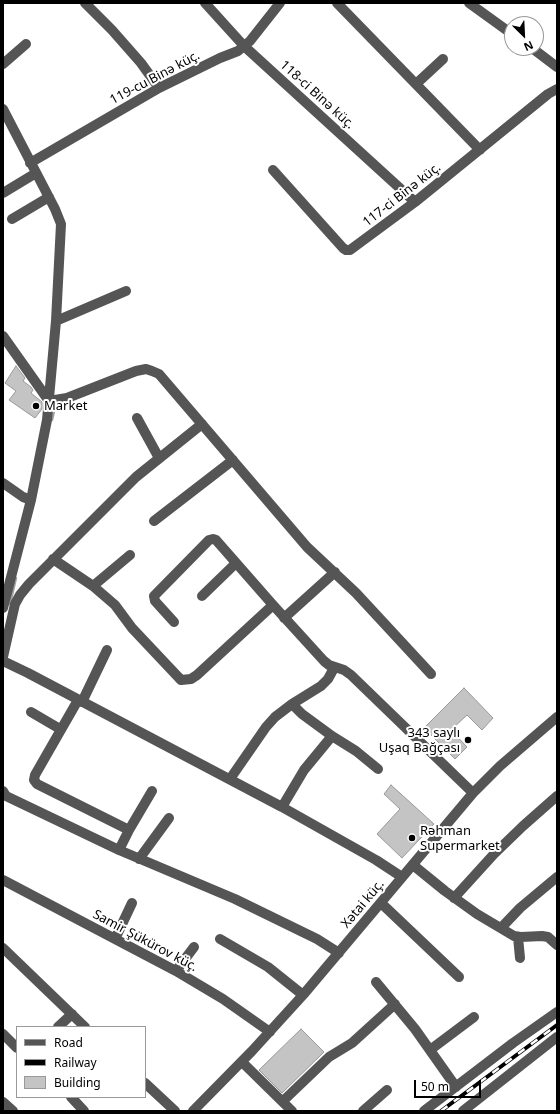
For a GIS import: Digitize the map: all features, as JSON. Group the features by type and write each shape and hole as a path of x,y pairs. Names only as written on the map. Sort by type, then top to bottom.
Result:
{"street":[{"path":"84,3 112,30 141,63 159,88"},
{"name":"118-ci Binə küç.","path":"205,3 244,46 415,202"},
{"name":"119-cu Binə küç.","path":"30,163 159,88 244,46 280,3"},
{"path":"337,3 480,150"},
{"path":"469,3 504,28"},
{"path":"3,64 26,44"},
{"path":"543,56 557,67"},
{"path":"416,84 443,59"},
{"name":"117-ci Binə küç.","path":"273,170 346,250 350,250 415,202 542,99 557,89"},
{"path":"3,109 49,197 61,224 56,321 48,420 31,500 3,607"},
{"path":"3,193 36,173"},
{"path":"12,219 49,197"},
{"path":"56,321 126,291"},
{"path":"3,336 49,401"},
{"path":"49,401 67,398 136,372 146,370 159,374 307,547 356,593 431,674"},
{"path":"137,418 159,458"},
{"path":"3,657 15,604 20,595 53,559 120,492 159,458 202,424"},
{"path":"154,521 233,460"},
{"path":"3,483 23,497 31,500"},
{"path":"174,622 155,600 154,596 209,540 216,540 284,618 324,661 334,668 344,670 351,675 473,792"},
{"path":"94,586 130,555"},
{"path":"53,559 94,586 119,609 132,628 181,680 191,679 197,675 273,605"},
{"path":"202,596 236,563"},
{"path":"284,618 335,572"},
{"path":"107,650 80,701 60,729 35,774 34,780 37,784 129,830"},
{"path":"3,661 282,807 376,860 402,877"},
{"path":"230,779 266,727 275,717 292,704 321,686 328,680 334,668"},
{"path":"292,704 302,714 356,751 378,770"},
{"path":"31,712 60,729"},
{"name":"Xətai küç.","path":"193,1111 242,1062 303,995 473,792 500,766 557,717"},
{"path":"282,807 304,770 332,736"},
{"path":"3,791 6,796 119,850 235,899 317,939 339,953"},
{"path":"119,850 152,791"},
{"path":"454,898 494,854 557,796"},
{"path":"139,859 169,818"},
{"path":"413,865 454,898 501,928 518,937 548,937 557,945"},
{"path":"501,928 520,908 557,877"},
{"name":"Samir Şükürov küç.","path":"3,880 176,971 223,999 270,1032"},
{"path":"115,939 132,903"},
{"path":"381,903 459,977"},
{"path":"518,937 520,958"},
{"path":"220,940 268,967 303,995"},
{"path":"3,948 84,1026"},
{"path":"176,971 194,948"},
{"path":"376,982 415,1029 456,1087"},
{"path":"282,1101 329,1057 352,1043 395,1004"},
{"path":"424,1111 513,1043 557,1012"},
{"path":"59,1026 72,1014"},
{"path":"430,1050 474,1017"},
{"path":"3,1034 16,1047"},
{"path":"463,1111 557,1037"},
{"path":"242,1062 292,1111"},
{"path":"146,1084 175,1111"},
{"path":"363,1111 387,1090"},
{"path":"72,1098 84,1111"},
{"path":"3,1102 13,1111"}],"building":[{"path":"16,366 25,378 23,381 33,390 31,393 42,402 42,409 35,418 9,400 16,391 5,383"},
{"path":"464,688 493,718 482,730 467,715 451,730 467,747 455,759 424,728"},
{"path":"391,785 434,824 402,858 377,834 400,809 384,794"},
{"path":"301,1029 324,1052 282,1093 259,1070"}],"waterway":[{"path":"52,420 55,407"},
{"path":"10,604 16,578"}],"railway":[{"path":"441,1111 557,1025"}],"place":[{"name":"Market","path":"36,406"},
{"name":"343 saylı Uşaq Bağçası","path":"468,740"},
{"name":"Rəhman Supermarket","path":"412,838"}]}
